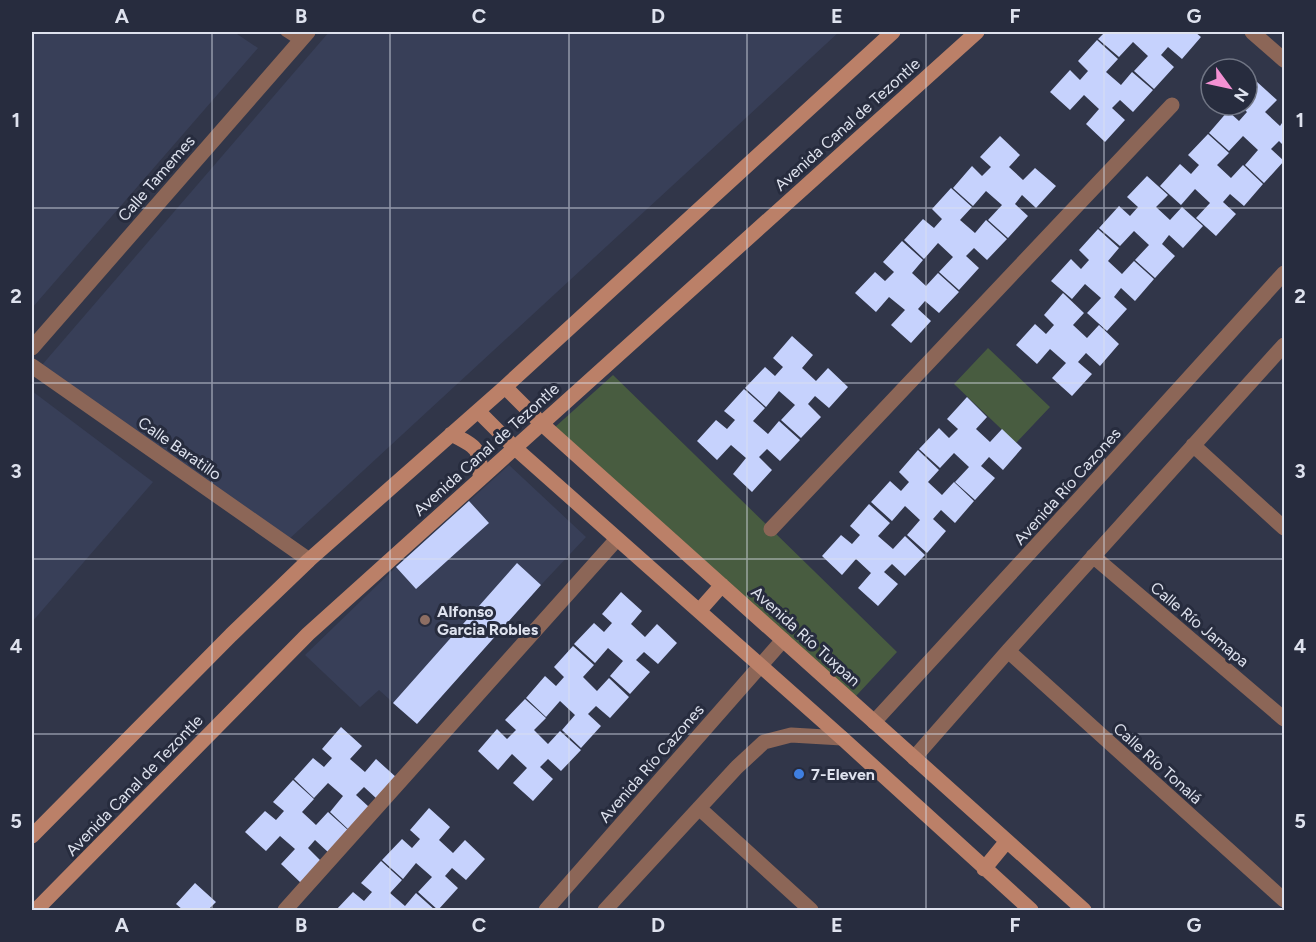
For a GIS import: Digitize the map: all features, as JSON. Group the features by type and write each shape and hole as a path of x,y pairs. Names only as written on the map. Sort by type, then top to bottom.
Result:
{"main road":[{"name":"Avenida Canal de Tezontle","path":"32,836 231,635 309,560 505,387 893,32"},
{"name":"Avenida Canal de Tezontle","path":"36,910 308,634 977,32"},
{"name":"Avenida Río Tuxpan","path":"505,387 542,424 1084,910"},
{"path":"478,411 515,448 842,738 1031,910"},
{"path":"451,434 466,441 477,450 480,460 480,479"},
{"path":"699,611 722,585"},
{"path":"984,869 1007,841"}],"street":[{"path":"1252,32 1284,60"},
{"name":"Calle Tamemes","path":"32,348 303,36"},
{"path":"771,529 1172,105"},
{"name":"Avenida Río Cazones","path":"874,722 1284,273"},
{"path":"914,758 1093,556 1284,347"},
{"name":"Calle Baratillo","path":"32,366 309,560"},
{"path":"1193,445 1284,528"},
{"path":"285,910 617,539"},
{"name":"Calle Río Jamapa","path":"1093,556 1284,719"},
{"name":"Avenida Río Cazones","path":"546,910 783,640"},
{"name":"Calle Río Tonalá","path":"1008,651 1284,902 1278,910"},
{"path":"605,910 737,766 764,742 790,735 842,738"},
{"path":"699,808 812,910"}],"lane":[{"path":"285,32 303,36"}],"shaded area":[{"path":"32,32 234,32 258,48 32,308"},
{"path":"329,32 839,32 287,541 42,365"},
{"path":"32,391 153,482 32,622"},
{"name":"Alfonso Garcia Robles","path":"509,465 586,537 417,724 379,690 360,707 305,655 396,567"}],"green space":[{"path":"988,348 1050,407 1016,443 954,384"},
{"path":"613,375 897,652 856,696 554,428"}],"building":[{"path":"1105,32 1195,32 1201,37 1182,59 1168,47 1161,55 1174,67 1154,89 1134,71 1148,56 1133,42 1119,57 1098,39"},
{"path":"1097,40 1118,59 1106,72 1121,85 1132,72 1153,90 1133,112 1120,100 1112,108 1125,120 1105,142 1086,124 1099,109 1084,95 1070,110 1050,92 1070,70 1080,80 1088,71 1078,61"},
{"path":"1259,84 1277,100 1265,112 1280,126 1284,120 1284,146 1279,141 1271,149 1284,161 1264,183 1245,165 1258,150 1243,136 1229,151 1209,133 1223,117 1235,117 1239,121 1243,117 1259,117"},
{"path":"1208,134 1229,153 1217,165 1231,178 1243,165 1263,184 1244,206 1230,194 1223,202 1236,214 1216,236 1196,218 1210,203 1195,189 1181,205 1160,186 1180,164 1191,174 1199,165 1188,155"},
{"path":"1000,136 1020,155 1009,167 1023,180 1035,168 1056,186 1036,208 1022,195 1015,204 1028,216 1008,238 988,220 1002,205 986,191 973,206 953,188 972,166 982,176 991,167 980,157"},
{"path":"1147,176 1168,195 1156,207 1170,220 1182,207 1203,226 1183,248 1169,235 1162,244 1175,256 1155,278 1135,260 1149,245 1134,231 1120,246 1099,228 1119,206 1130,216 1138,207 1127,197"},
{"path":"951,188 972,207 960,220 975,233 986,220 1007,239 987,260 974,248 966,256 979,268 959,290 939,272 953,257 938,243 924,259 904,240 923,219 934,228 942,219 932,209"},
{"path":"1098,229 1119,248 1108,261 1122,274 1134,261 1154,279 1135,301 1121,288 1114,297 1127,309 1107,331 1087,313 1101,298 1085,284 1072,299 1051,281 1071,259 1081,269 1089,260 1079,250"},
{"path":"902,241 923,260 912,273 926,286 938,273 959,292 939,313 925,301 918,309 931,321 911,343 891,325 905,310 889,297 876,312 855,293 875,272 885,281 894,272 883,262"},
{"path":"1063,293 1084,313 1073,325 1087,338 1099,325 1119,344 1100,366 1086,353 1078,362 1092,374 1072,396 1052,378 1066,363 1050,349 1037,364 1016,345 1035,324 1046,334 1054,325 1044,315"},
{"path":"792,336 813,355 802,368 816,381 828,368 848,387 829,408 815,396 808,404 821,417 801,438 781,420 795,405 779,391 766,407 745,388 765,367 775,376 783,367 773,358"},
{"path":"744,389 765,408 753,421 768,434 779,421 800,440 780,461 767,449 759,457 772,470 752,492 733,474 746,458 731,445 717,460 697,441 716,420 727,429 735,420 724,411"},
{"path":"967,397 987,417 976,429 990,442 1002,429 1022,448 1003,470 989,457 981,466 995,478 975,500 955,482 969,467 954,453 940,468 919,449 939,428 949,438 958,429 947,419"},
{"path":"918,450 939,470 928,482 942,495 954,482 974,501 955,523 941,510 933,519 946,531 927,553 907,535 920,520 905,506 892,521 871,502 890,481 901,491 909,482 899,472"},
{"path":"469,501 489,523 416,589 396,567"},
{"path":"869,504 890,523 878,536 893,549 905,536 925,555 905,576 892,564 884,572 898,584 878,606 858,588 871,573 856,559 842,575 822,556 841,535 852,544 860,535 850,526"},
{"path":"517,563 541,585 417,724 393,703"},
{"path":"621,592 642,611 631,624 645,637 657,624 677,643 658,664 644,652 636,660 650,672 630,694 610,676 623,661 608,648 595,663 574,644 594,623 604,632 612,623 602,614"},
{"path":"573,646 594,665 583,677 597,691 609,678 629,697 610,718 596,706 588,714 601,726 581,748 562,730 575,715 560,701 546,717 526,698 545,676 556,686 564,677 554,667"},
{"path":"525,699 546,718 534,730 548,744 560,731 581,750 561,771 548,759 540,767 553,779 533,801 513,783 527,768 512,754 498,770 478,751 497,729 507,739 516,730 505,720"},
{"path":"341,727 362,746 350,759 365,772 376,759 397,778 377,799 364,787 356,795 369,807 349,830 330,812 343,796 328,783 314,798 294,779 313,758 324,767 332,758 322,749"},
{"path":"293,780 314,799 302,812 316,825 328,812 349,831 329,853 315,840 308,848 321,861 301,883 281,864 295,849 280,836 266,851 245,832 265,811 276,820 284,811 273,802"},
{"path":"429,808 450,827 439,840 453,853 465,840 485,859 466,880 452,868 445,876 458,888 438,910 418,892 432,877 416,863 403,879 382,860 402,839 412,848 420,839 410,830"},
{"path":"381,861 402,880 390,893 405,906 416,893 435,910 336,910 353,892 364,901 372,892 361,883"},
{"path":"195,883 216,902 208,910 183,910 176,904"}],"place":[{"name":"Alfonso Garcia Robles","path":"425,620"},
{"name":"7-Eleven","path":"799,774"}]}
